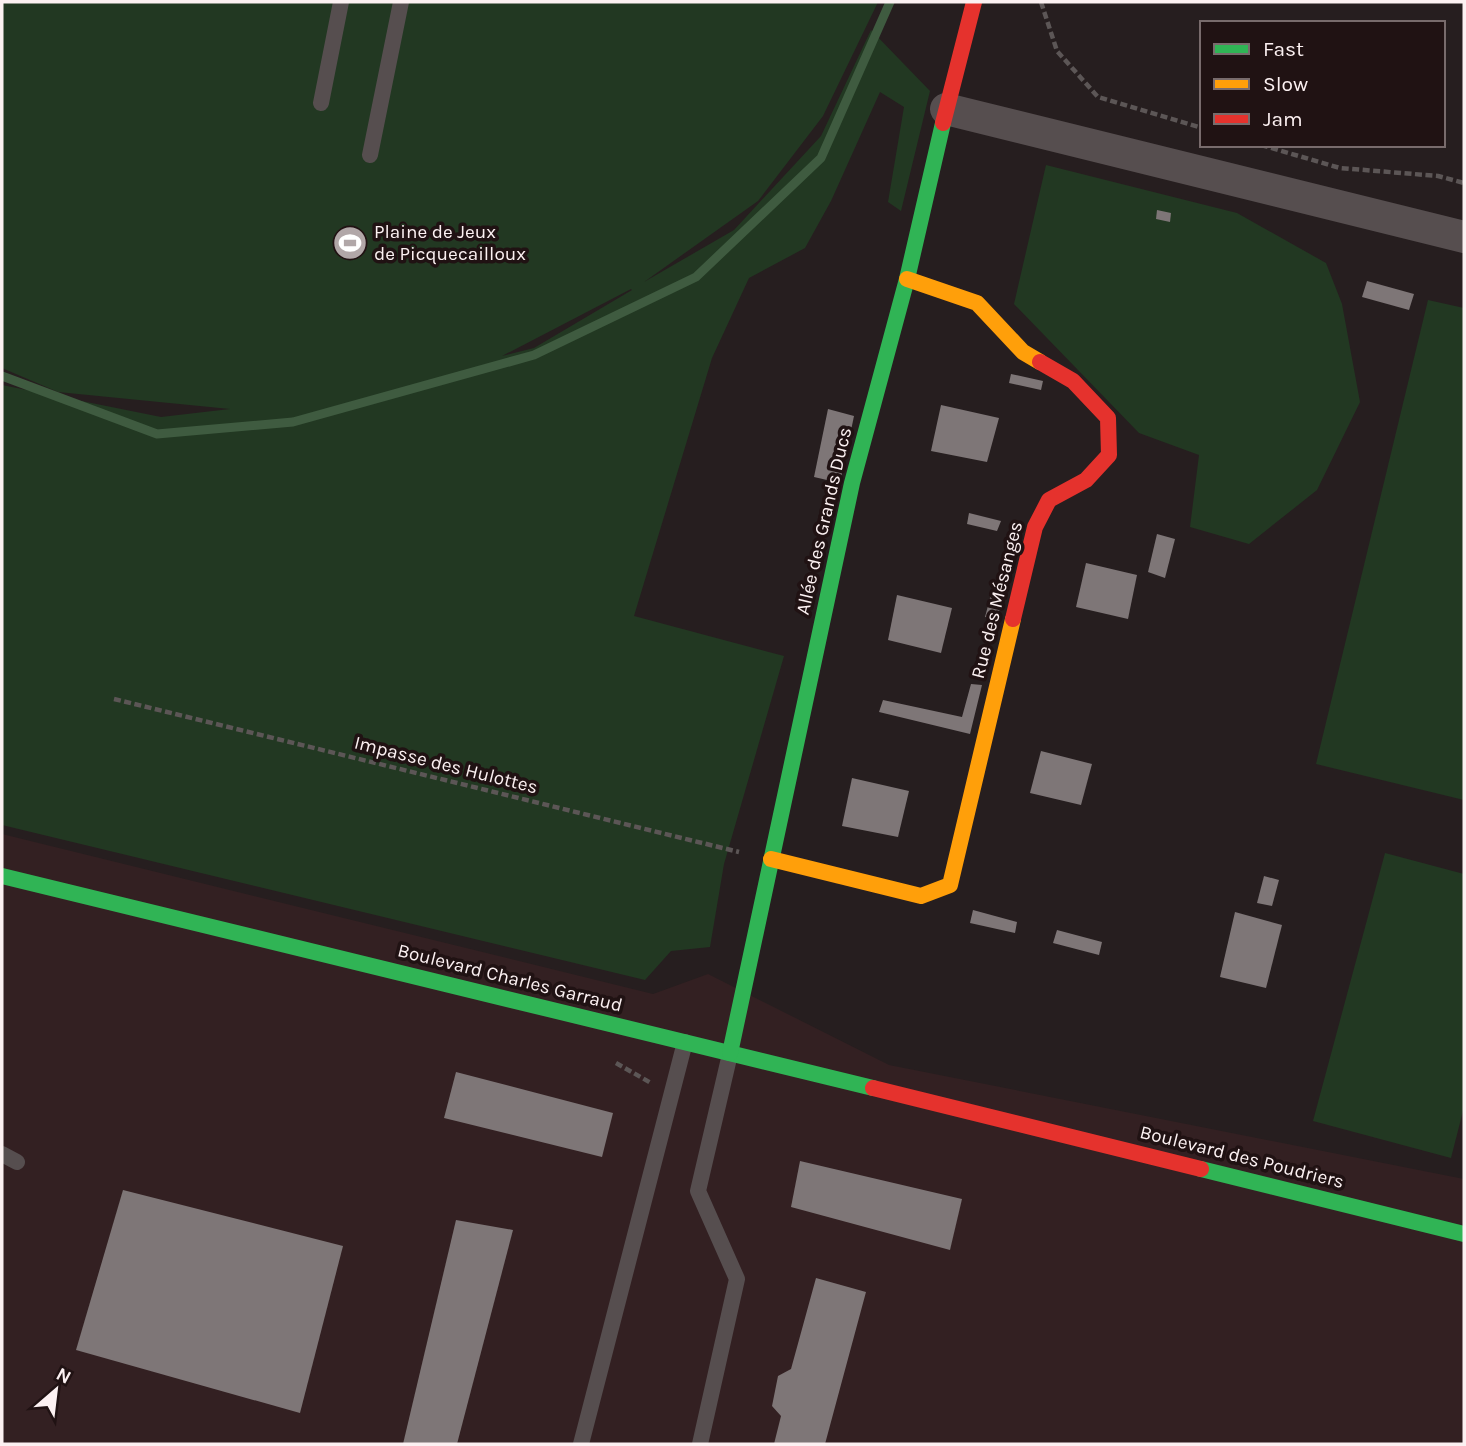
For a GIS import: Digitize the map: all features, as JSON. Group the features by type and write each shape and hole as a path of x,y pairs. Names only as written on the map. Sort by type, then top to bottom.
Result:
{"main road":[{"name":"Allée des Grands Ducs","path":"730,1053 852,483 906,279 974,2"},
{"name":"Rue des Mésanges","path":"771,859 921,896 950,885 1035,527 1049,500 1086,480 1109,455 1108,418 1073,381 1023,352 977,303 906,279"},
{"name":"Boulevard Charles Garraud","path":"2,876 1009,1121"},
{"name":"Boulevard des Poudriers","path":"1009,1121 1464,1234"}],"street":[{"path":"946,109 1464,236"}],"lane":[{"path":"321,103 341,2"},
{"path":"370,155 401,2"},
{"path":"581,1444 685,1042"},
{"path":"700,1444 737,1279 698,1191 730,1053"},
{"path":"2,1154 17,1162"}],"path":[{"path":"1041,2 1057,51 1098,97 1200,127"},
{"path":"1268,147 1340,168 1438,176 1464,183"},
{"name":"Impasse des Hulottes","path":"114,699 771,859"}],"shaded area":[{"path":"2,834 653,994 708,974 889,1065 1464,1179 1464,1444 2,1444"}],"green space":[{"path":"2,2 878,2 823,116 758,201 644,282 734,230 821,136 871,30 930,91 901,211 888,202 904,107 880,92 831,201 805,248 749,278 712,358 634,616 784,656 724,864 710,947 671,951 645,980 2,825 2,385 161,417 230,409 58,392 2,368","holes":["632,290 534,348 502,356"]},
{"path":"1046,165 1237,213 1326,263 1342,304 1360,402 1317,490 1249,544 1190,527 1199,455 1139,433 1014,304"},
{"path":"1428,300 1464,308 1464,800 1316,764"},
{"path":"1385,853 1464,874 1464,1107 1451,1158 1313,1121"}],"building":[{"path":"1157,210 1171,213 1170,222 1156,219"},
{"path":"1367,281 1414,294 1409,310 1362,297"},
{"path":"1011,374 1043,381 1041,390 1009,383"},
{"path":"941,405 999,418 987,462 931,451"},
{"path":"828,409 854,416 840,483 814,477"},
{"path":"969,513 1001,521 997,531 967,524"},
{"path":"1157,534 1175,539 1165,578 1148,572"},
{"path":"1086,563 1137,575 1128,619 1076,607"},
{"path":"994,583 1006,586 997,619 985,617"},
{"path":"897,595 952,608 941,653 888,640"},
{"path":"971,684 982,685 970,734 879,712 883,700 962,717"},
{"path":"1041,751 1092,764 1081,805 1030,793"},
{"path":"852,778 909,791 898,837 842,826"},
{"path":"1264,876 1279,880 1272,906 1257,903"},
{"path":"973,910 1017,922 1015,933 970,923"},
{"path":"1235,912 1282,925 1266,988 1220,977"},
{"path":"1057,930 1102,942 1099,955 1053,943"},
{"path":"456,1072 613,1113 602,1157 444,1118"},
{"path":"800,1161 962,1199 950,1250 791,1207"},
{"path":"123,1190 343,1246 300,1413 76,1350"},
{"path":"456,1220 513,1230 457,1444 403,1444"},
{"path":"816,1278 866,1292 825,1444 774,1444 781,1416 772,1406 778,1376 791,1369"}],"waterway":[{"path":"2,376 157,434 293,422 534,355 696,277 821,158 890,2"}],"traffic: fast":[{"path":"730,1053 852,483 907,279 943,123"},
{"path":"2,876 873,1088"},
{"path":"1201,1169 1464,1234"}],"traffic: slow":[{"path":"907,279 977,303 1023,352 1040,362"},
{"path":"771,859 921,896 950,885 1013,619"}],"traffic: jam":[{"path":"943,123 974,2"},
{"path":"1013,619 1035,527 1049,500 1086,480 1109,455 1108,418 1073,381 1040,362"},
{"path":"873,1088 1201,1169"}],"place":[{"name":"Plaine de Jeux de Picquecailloux","path":"350,243"}]}
